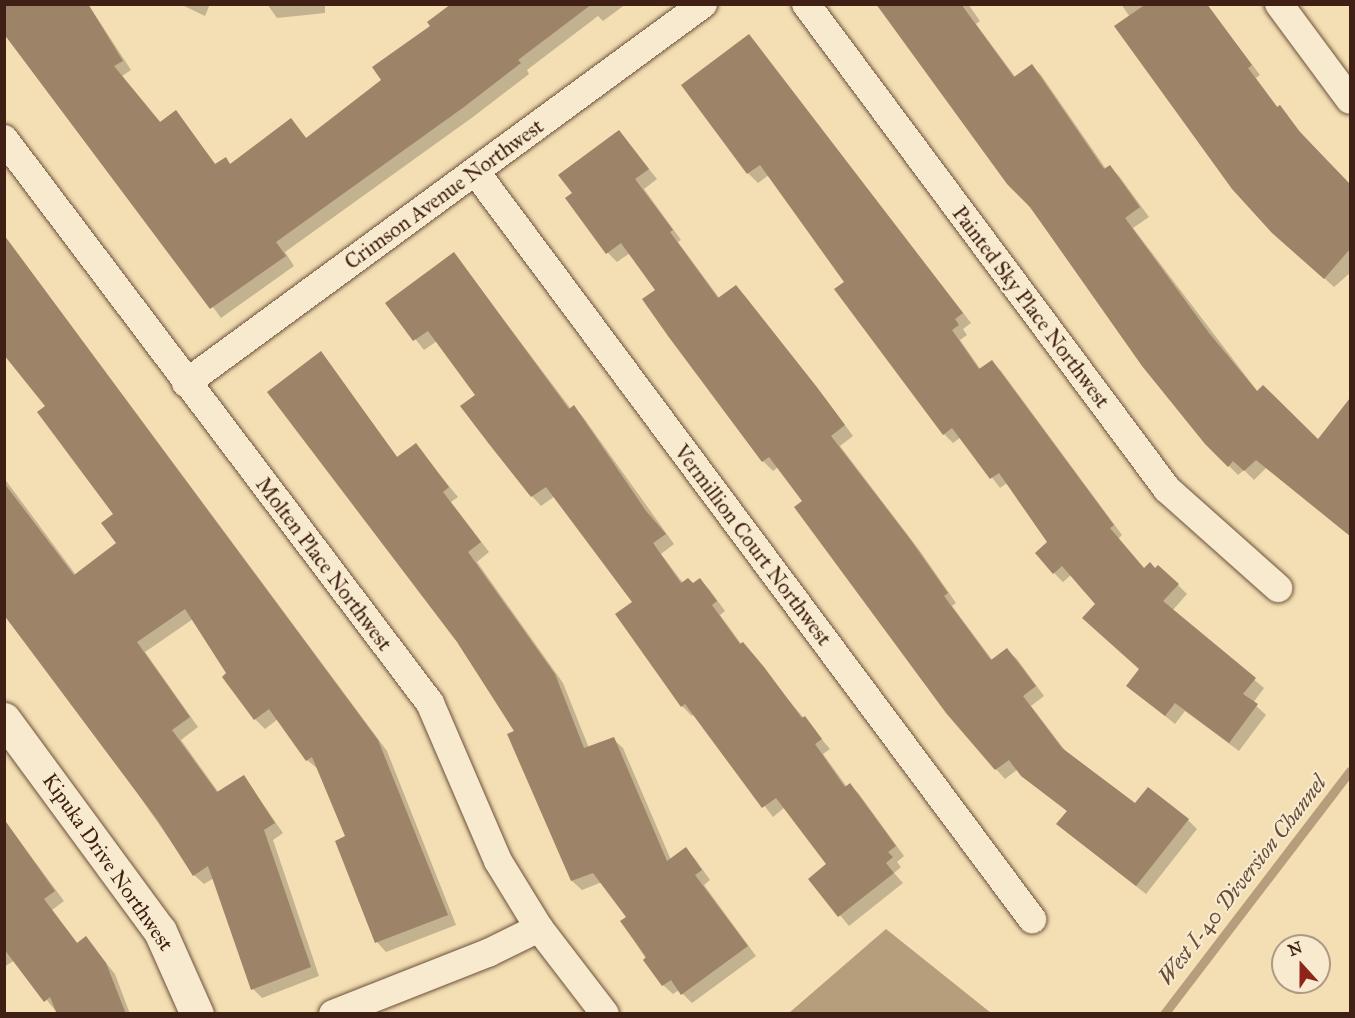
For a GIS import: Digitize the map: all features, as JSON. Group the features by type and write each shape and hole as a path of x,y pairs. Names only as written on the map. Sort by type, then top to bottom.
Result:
{"street":[{"name":"Crimson Avenue Northwest","path":"186,382 703,4"},
{"name":"Painted Sky Place Northwest","path":"806,4 1167,489 1278,588"},
{"path":"1279,4 1350,100"},
{"name":"Molten Place Northwest","path":"4,139 430,704 498,861 539,928 604,1014"},
{"name":"Vermillion Court Northwest","path":"475,171 1032,919"},
{"name":"Kipuka Drive Northwest","path":"4,719 160,930 198,1014"},
{"path":"333,1014 488,953 539,928"}],"shaded area":[{"path":"886,929 991,1013 789,1013"}],"building":[{"path":"4,4 88,4 123,61 114,66 160,122 176,110 215,164 226,157 230,164 291,118 306,138 381,80 372,67 430,26 427,22 451,4 592,4 518,60 521,63 464,107 276,242 286,256 210,309 4,34"},
{"path":"876,4 961,4 1014,77 1032,64 1104,169 1110,165 1140,207 1125,218 1209,333 1257,391 1263,385 1318,439 1350,398 1350,536 1256,460 1244,471 1233,461 1228,467 1205,444 1142,366 1030,207 1007,184"},
{"path":"1146,4 1207,4 1252,65 1248,68 1277,107 1280,105 1300,132 1350,184 1350,249 1324,279 1272,233 1232,189 1114,26"},
{"path":"749,34 963,313 955,319 959,325 952,330 979,369 992,360 1114,525 1110,528 1144,568 1150,562 1155,568 1158,565 1179,584 1163,601 1256,678 1243,694 1258,704 1229,743 1175,703 1165,716 1126,686 1139,669 1082,618 1095,604 1062,566 1053,574 1035,553 1047,542 999,473 990,479 952,428 943,435 834,289 844,282 760,165 747,174 681,85"},
{"path":"619,130 649,169 635,179 673,230 670,232 718,298 736,285 816,386 845,425 831,436 910,539 948,593 944,596 991,660 1007,648 1036,686 1023,696 1062,748 1135,803 1148,787 1189,819 1136,886 1056,824 1067,811 1021,776 1009,760 995,770 946,713 794,507 802,501 769,457 762,462 642,299 655,290 621,243 606,254 565,198 572,193 558,175"},
{"path":"4,235 378,740 448,915 375,943 335,841 345,836 312,757 306,761 269,709 254,720 222,677 226,673 185,609 137,642 190,717 172,730 217,792 244,775 275,823 264,830 311,967 251,990 208,866 193,876 158,821 4,615 4,483 74,575 116,543 101,523 113,514 37,412 45,406 4,355"},
{"path":"454,252 569,409 574,405 646,511 666,534 653,543 681,583 688,578 693,583 700,578 717,601 712,605 740,644 743,642 764,667 802,718 805,716 822,739 815,744 845,787 850,783 896,846 888,852 893,857 886,863 894,873 838,917 808,879 826,864 776,798 762,808 685,704 681,707 615,614 632,602 546,487 531,497 460,406 475,395 428,331 413,341 385,303"},
{"path":"321,351 397,457 416,443 449,487 443,492 481,542 468,552 555,674 584,748 614,737 667,861 686,847 702,870 695,875 748,946 681,995 671,980 662,986 643,960 646,957 620,921 626,917 593,873 571,881 507,734 514,731 457,642 267,392"},
{"path":"4,819 55,891 44,899 77,943 86,936 106,963 126,1014 57,1014 50,997 44,1002 4,949"}],"waterway":[{"name":"West I-40 Diversion Channel","path":"1164,1014 1350,771"}]}
